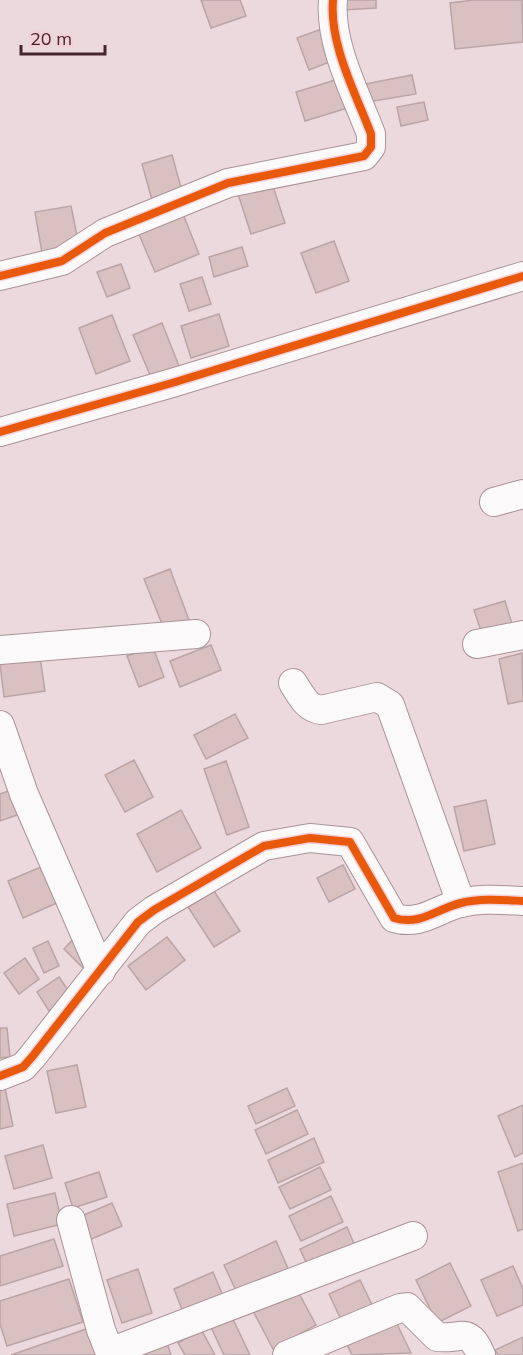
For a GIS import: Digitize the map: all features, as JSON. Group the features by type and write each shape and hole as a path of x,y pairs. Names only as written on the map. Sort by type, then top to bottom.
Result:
{"street":[{"path":"0,276 62,261 105,232 228,183 364,156 371,147 371,134 344,59 332,12 333,0"},
{"path":"0,432 172,383 523,276"},
{"path":"495,502 523,494"},
{"path":"0,650 196,634"},
{"path":"477,644 523,635"},
{"path":"293,683 306,704 313,709 321,710 377,697 390,705 461,903"},
{"path":"0,725 24,794 101,971"},
{"path":"0,1076 23,1067 32,1058 101,971 126,935 146,916 264,846 309,838 350,842 394,918 410,923 461,903 495,899 523,901"},
{"path":"71,1220 101,1330 111,1354 413,1236"},
{"path":"287,1355 407,1307 437,1337 461,1334 470,1338 481,1355"}],"building":[{"path":"201,0 240,0 246,16 211,28"},
{"path":"344,0 376,0 376,8 344,10"},
{"path":"474,0 522,0 523,42 455,49 450,3"},
{"path":"330,26 342,57 309,70 297,38"},
{"path":"412,75 416,94 368,102 365,84"},
{"path":"342,78 351,107 305,121 296,92"},
{"path":"424,102 428,120 401,126 397,107"},
{"path":"172,155 182,191 152,200 142,164"},
{"path":"271,180 285,223 251,234 237,191"},
{"path":"71,206 79,246 42,253 35,212"},
{"path":"183,214 199,254 155,272 138,232"},
{"path":"334,241 349,281 316,293 301,253"},
{"path":"242,247 248,266 214,277 209,257"},
{"path":"121,264 130,288 107,297 97,272"},
{"path":"202,277 211,304 189,311 180,284"},
{"path":"219,314 229,346 191,358 181,326"},
{"path":"112,315 130,361 96,374 79,328"},
{"path":"162,323 181,371 153,382 133,335"},
{"path":"170,569 189,620 164,629 144,579"},
{"path":"505,601 513,627 483,637 474,610"},
{"path":"211,645 221,670 180,687 170,661"},
{"path":"153,647 164,677 139,687 127,656"},
{"path":"522,653 523,701 508,704 499,659"},
{"path":"40,657 45,691 4,697 0,664"},
{"path":"235,714 248,738 206,759 194,735"},
{"path":"134,760 153,797 125,812 105,775"},
{"path":"226,761 249,827 227,835 204,769"},
{"path":"11,790 20,814 0,821 0,794"},
{"path":"486,800 495,844 464,851 454,807"},
{"path":"181,810 201,848 157,872 137,834"},
{"path":"343,865 355,889 329,902 317,878"},
{"path":"43,866 59,902 23,918 8,881"},
{"path":"214,891 240,931 214,947 188,907"},
{"path":"78,934 86,971 64,949"},
{"path":"167,937 185,960 146,990 128,966"},
{"path":"48,941 59,966 44,973 33,948"},
{"path":"25,958 39,979 19,994 4,973"},
{"path":"59,977 72,996 49,1011 37,992"},
{"path":"0,1028 7,1028 10,1057 0,1058"},
{"path":"77,1065 86,1107 56,1113 47,1071"},
{"path":"5,1088 13,1126 0,1129 0,1089"},
{"path":"287,1088 295,1106 256,1124 248,1106"},
{"path":"523,1105 523,1153 515,1157 498,1116"},
{"path":"297,1110 308,1134 266,1154 255,1130"},
{"path":"314,1138 324,1162 278,1183 268,1160"},
{"path":"43,1145 52,1178 14,1189 5,1156"},
{"path":"523,1163 523,1229 518,1231 498,1172"},
{"path":"320,1167 331,1190 290,1209 279,1187"},
{"path":"99,1172 107,1197 73,1208 65,1183"},
{"path":"55,1193 62,1224 14,1236 7,1204"},
{"path":"331,1196 343,1222 301,1241 289,1216"},
{"path":"112,1203 122,1226 87,1241 77,1218"},
{"path":"347,1227 357,1251 311,1273 300,1249"},
{"path":"54,1239 63,1266 0,1286 0,1256"},
{"path":"276,1241 290,1273 239,1297 224,1265"},
{"path":"450,1263 471,1306 437,1323 416,1280"},
{"path":"513,1266 523,1289 523,1305 497,1316 481,1280"},
{"path":"138,1269 152,1313 122,1323 107,1280"},
{"path":"213,1272 226,1303 186,1320 174,1289"},
{"path":"69,1279 83,1322 7,1346 0,1324 0,1301"},
{"path":"360,1280 375,1311 344,1326 329,1294"},
{"path":"296,1288 316,1325 273,1349 253,1311"},
{"path":"231,1315 250,1355 224,1355 210,1325"},
{"path":"394,1318 411,1353 352,1355 345,1341"},
{"path":"89,1328 98,1355 11,1355"},
{"path":"201,1329 215,1355 185,1355 178,1343"},
{"path":"165,1337 171,1355 121,1355"},
{"path":"523,1337 523,1355 498,1355 495,1350"}],"cycle path":[{"path":"0,276 62,261 105,233 228,183 364,156 371,147 371,134 339,51 335,34 333,0"},
{"path":"0,432 172,383 523,276"},
{"path":"0,1076 23,1067 32,1057 138,922 154,910 264,846 310,838 350,842 394,918 412,920 469,901 523,901"}]}
